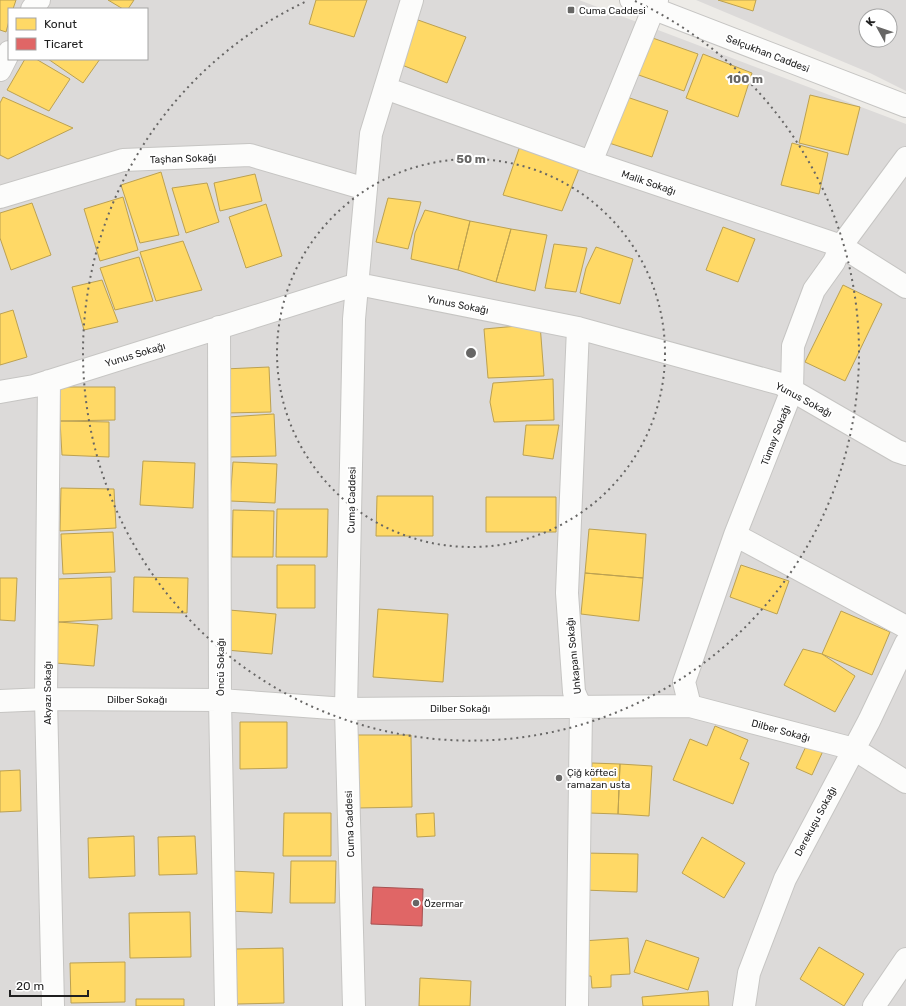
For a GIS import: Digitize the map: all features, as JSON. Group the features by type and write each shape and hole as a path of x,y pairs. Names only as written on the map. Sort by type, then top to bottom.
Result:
{"street":[{"path":"33,8 39,0"},
{"name":"Cuma Caddesi","path":"354,1006 346,709 354,319 371,134 412,0"},
{"name":"Selçukhan Caddesi","path":"631,0 655,4 906,106"},
{"path":"591,162 655,4"},
{"path":"0,70 8,54"},
{"name":"Malik Sokağı","path":"385,88 591,162 841,246 906,287"},
{"name":"Taşhan Sokağı","path":"0,197 123,160 250,155 366,189"},
{"name":"Tümay Sokağı","path":"690,706 684,682 735,536 792,390 793,346 814,290 834,262 841,246 906,158"},
{"name":"Yunus Sokağı","path":"0,392 34,386 358,284 578,328 781,384 897,451 906,454"},
{"name":"Öncü Sokağı","path":"219,328 220,700 226,1006"},
{"name":"Unkapanı Sokağı","path":"577,1006 581,708 574,692 567,593 578,328"},
{"name":"Akyazı Sokağı","path":"50,381 46,699 53,1006"},
{"path":"735,536 906,627"},
{"name":"Derekuşu Sokağı","path":"744,1006 748,973 785,879 869,721 906,643"},
{"name":"Dilber Sokağı","path":"0,701 46,699 220,700 346,709 690,706 854,749 906,782"},
{"path":"874,1006 906,958"}],"shaded area":[{"path":"0,0 579,0 906,124 906,1006 0,1006"},
{"path":"696,0 906,0 906,91 870,73"}],"building: Konut":[{"path":"0,0 16,0 13,8 8,8 8,25 6,32 0,30"},
{"path":"108,0 134,0 129,8 121,8"},
{"path":"316,0 367,0 354,37 309,24"},
{"path":"718,0 756,0 753,11"},
{"path":"418,20 466,37 447,83 402,65 407,42"},
{"path":"647,36 698,54 684,91 633,73"},
{"path":"703,54 752,73 738,117 686,98"},
{"path":"24,60 38,60 70,79 49,111 7,90"},
{"path":"49,60 99,60 83,83"},
{"path":"621,95 668,111 652,157 606,142"},
{"path":"810,95 860,107 848,155 799,143"},
{"path":"3,97 73,128 8,159 0,155 0,103"},
{"path":"521,143 582,161 562,211 503,195"},
{"path":"792,143 828,153 819,194 781,185"},
{"path":"161,172 179,235 140,243 121,185"},
{"path":"255,174 262,201 220,211 214,183"},
{"path":"207,183 219,222 186,233 172,188"},
{"path":"123,197 138,250 100,261 84,209"},
{"path":"388,198 421,202 408,249 376,242"},
{"path":"32,203 51,255 11,270 0,238 0,213"},
{"path":"266,204 282,256 246,268 229,217"},
{"path":"425,210 470,221 458,270 411,259 415,233"},
{"path":"470,221 511,229 496,282 458,270"},
{"path":"723,227 755,239 738,282 706,270"},
{"path":"511,229 547,235 535,291 496,282"},
{"path":"183,241 202,290 156,301 140,252"},
{"path":"554,244 587,248 576,292 545,288"},
{"path":"596,247 633,259 620,304 580,293 586,268"},
{"path":"139,257 153,301 115,310 100,268"},
{"path":"102,280 118,322 84,330 72,287"},
{"path":"843,285 882,304 845,381 805,362"},
{"path":"13,310 27,357 0,365 0,314"},
{"path":"540,324 544,376 488,378 484,329"},
{"path":"269,367 271,412 226,413 224,369"},
{"path":"553,379 554,420 494,422 490,402 493,383"},
{"path":"60,387 115,387 115,420 60,421"},
{"path":"274,414 276,456 229,457 228,417"},
{"path":"60,421 109,422 109,457 62,455"},
{"path":"526,425 559,425 553,459 523,455"},
{"path":"143,461 195,463 193,508 140,505"},
{"path":"233,462 277,464 275,503 230,501"},
{"path":"61,488 114,489 116,528 60,531"},
{"path":"377,496 433,496 433,536 376,536"},
{"path":"486,497 556,497 556,532 486,532"},
{"path":"277,509 328,509 327,557 276,557"},
{"path":"233,510 274,511 273,557 232,557"},
{"path":"589,529 646,534 643,578 585,573"},
{"path":"113,532 115,572 63,574 61,534"},
{"path":"277,565 315,565 315,608 277,608"},
{"path":"741,565 789,581 777,614 730,597"},
{"path":"585,573 643,578 639,621 581,614"},
{"path":"111,577 112,619 58,622 57,579"},
{"path":"134,577 188,578 187,613 133,612"},
{"path":"0,578 17,578 15,621 0,620"},
{"path":"378,609 448,614 443,682 373,677"},
{"path":"229,610 276,614 272,654 226,650"},
{"path":"841,611 890,632 872,675 822,654"},
{"path":"58,622 98,625 94,666 55,663"},
{"path":"803,649 822,654 855,676 835,712 784,685"},
{"path":"240,722 287,722 287,768 240,769"},
{"path":"715,726 748,740 740,759 749,763 733,804 673,780 690,739 707,746"},
{"path":"356,735 411,735 412,807 357,808"},
{"path":"807,744 823,751 812,775 796,768"},
{"path":"592,763 620,764 618,814 589,813"},
{"path":"620,764 652,766 649,816 618,814"},
{"path":"20,770 21,811 0,812 0,771"},
{"path":"284,813 331,813 331,856 283,856"},
{"path":"434,813 435,836 417,837 416,814"},
{"path":"134,836 135,876 89,878 88,838"},
{"path":"195,836 197,874 159,875 158,837"},
{"path":"702,837 745,863 724,898 682,873"},
{"path":"584,853 638,854 637,892 583,890"},
{"path":"291,861 336,861 335,903 290,903"},
{"path":"231,871 274,873 272,913 229,911"},
{"path":"190,912 191,957 130,958 129,913"},
{"path":"628,938 630,974 611,975 611,987 592,988 591,976 583,976 582,941"},
{"path":"646,940 699,958 688,990 634,972"},
{"path":"819,947 864,974 844,1006 800,979"},
{"path":"283,948 284,1003 237,1004 236,949"},
{"path":"125,962 125,1002 71,1003 70,963"},
{"path":"420,978 471,981 470,1006 419,1006"},
{"path":"708,991 709,1006 643,1006 642,997"},
{"path":"136,999 184,999 184,1006 136,1006"}],"building: Ticaret":[{"path":"373,887 423,889 422,926 371,924"}],"place":[{"name":"Cuma Caddesi","path":"571,10"},
{"name":"Çiğ köfteci ramazan usta","path":"559,778"},
{"name":"Özermar","path":"416,903"}]}
